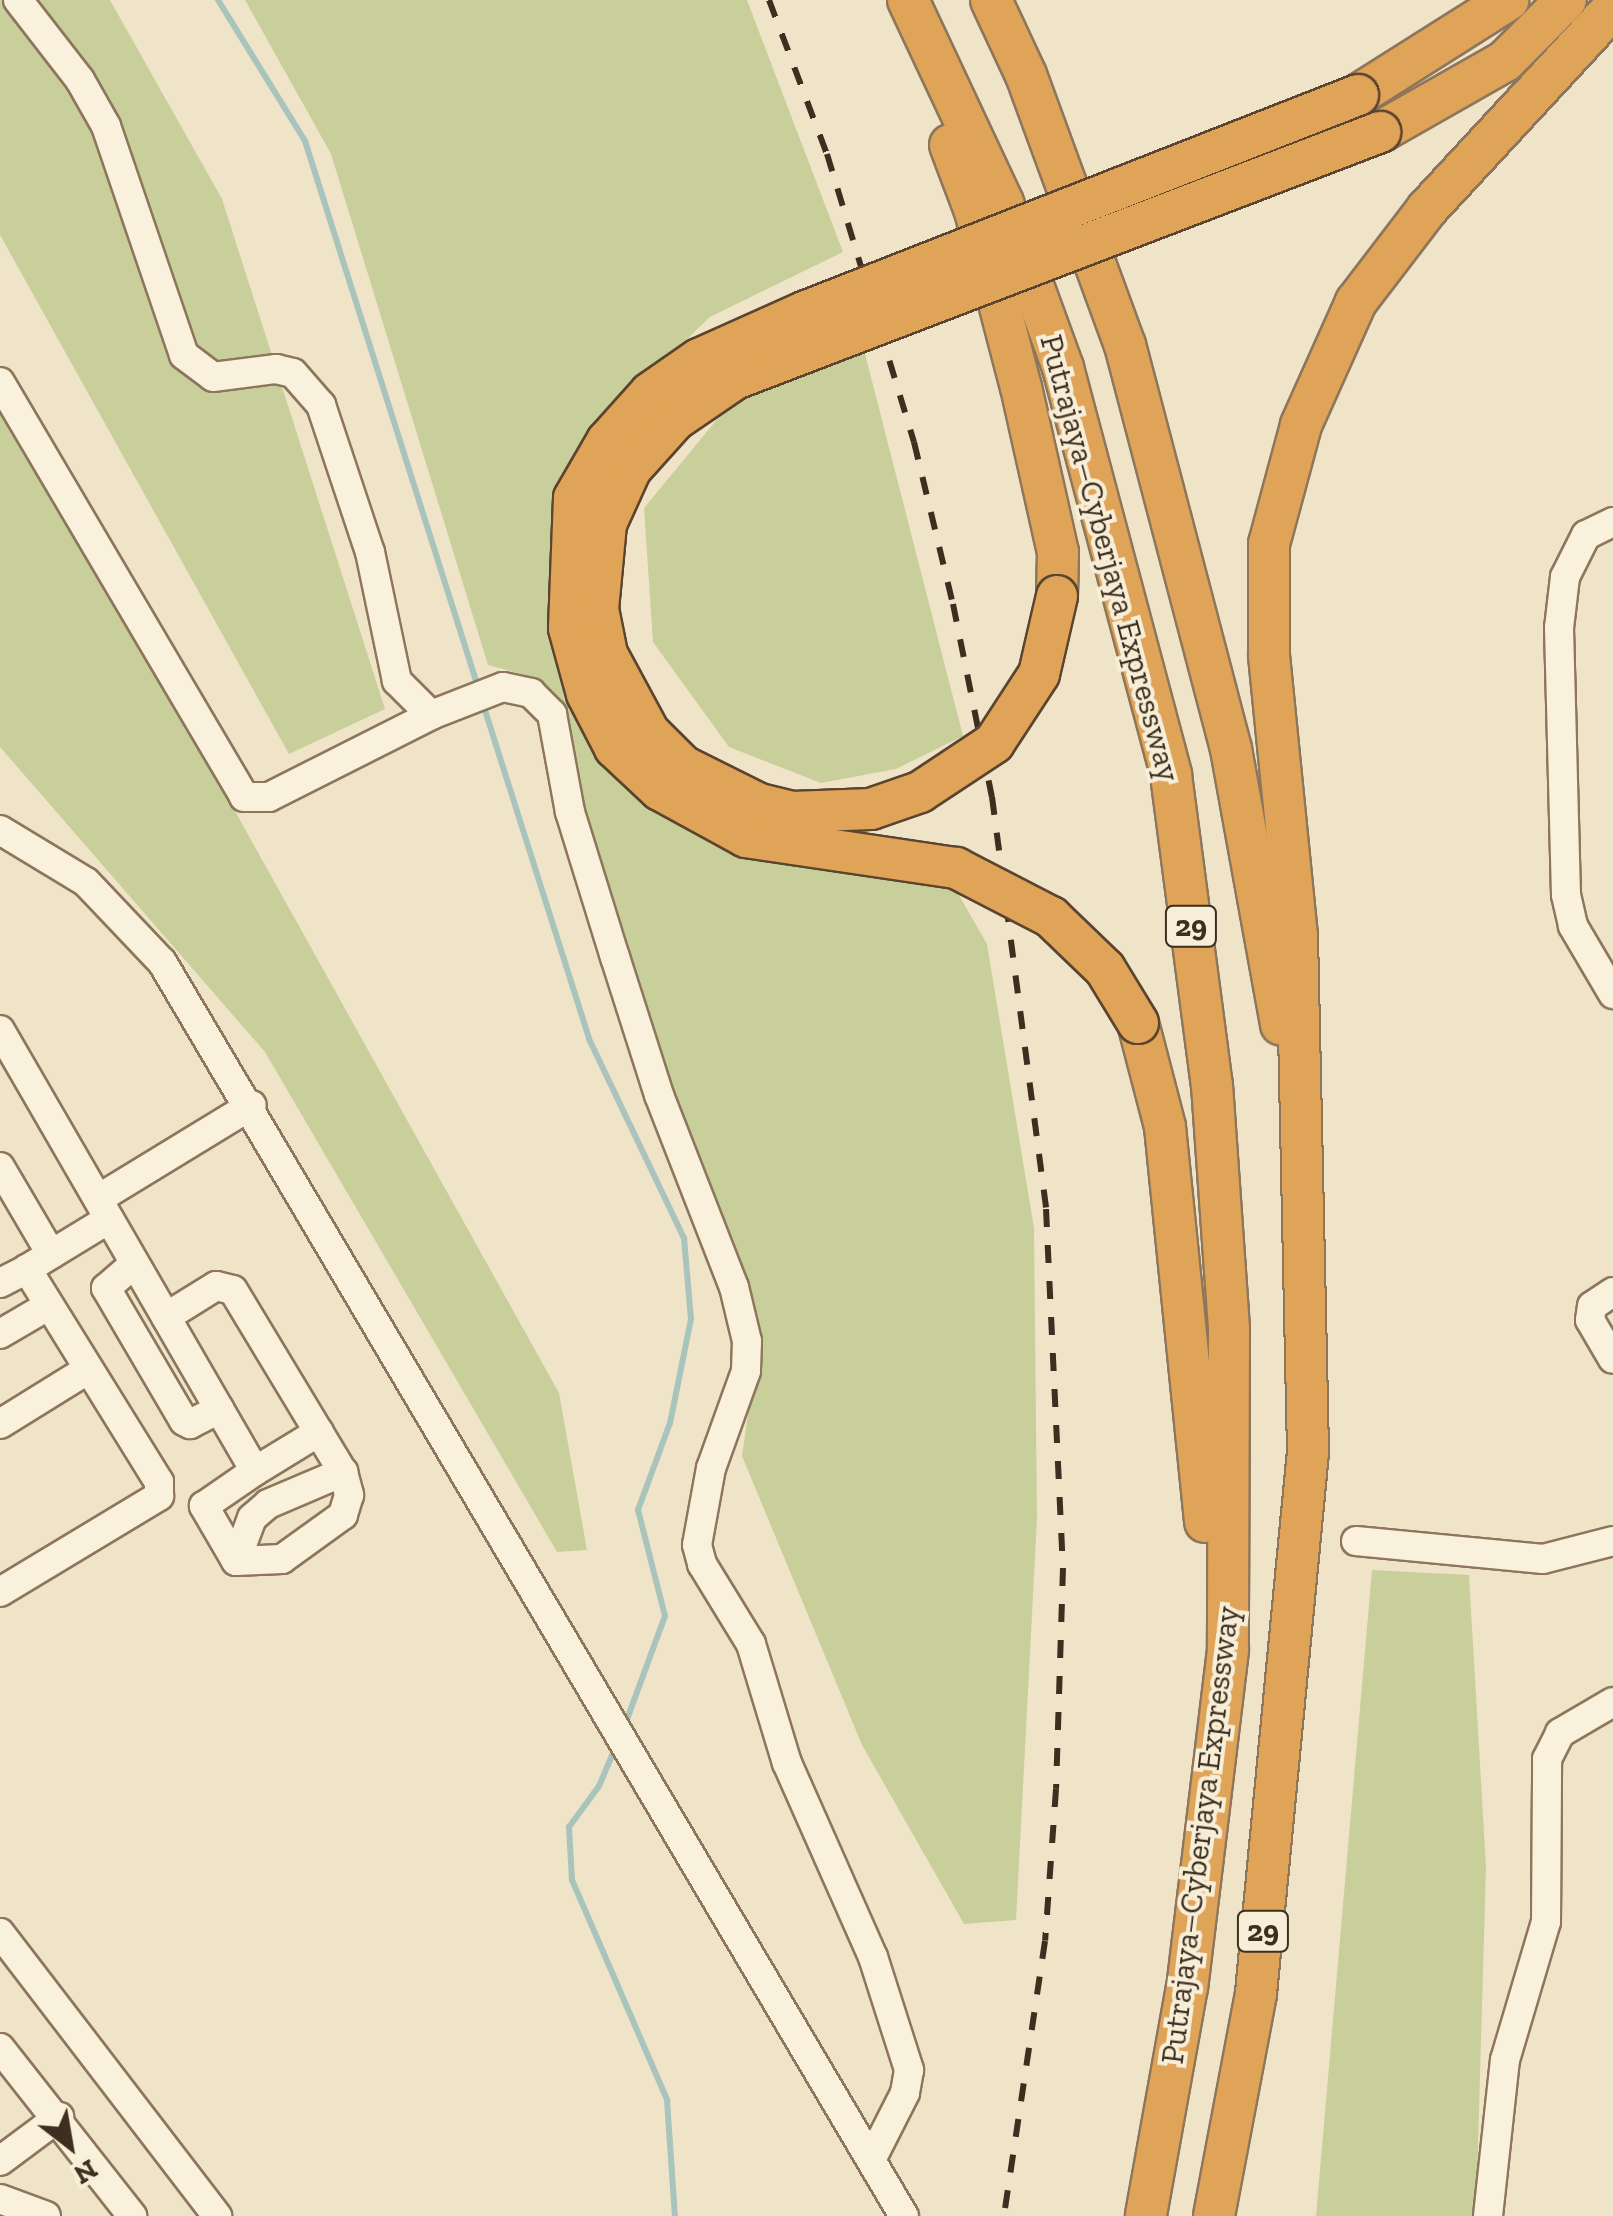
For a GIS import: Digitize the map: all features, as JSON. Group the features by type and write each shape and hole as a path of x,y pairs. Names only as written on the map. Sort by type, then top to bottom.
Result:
{"highway":[{"path":"893,0 975,211 1058,552 1058,596 1039,674 994,743 920,792 871,809 792,812 757,804 683,766 649,732 607,654 598,610 606,524 631,469 675,420 735,380 1380,132 1505,61 1566,0"},
{"name":"Putrajaya–Cyberjaya Expressway","path":"908,0 1003,203 1063,368 1170,775 1212,1085 1230,1329 1228,1650 1199,1896 1146,2216"},
{"name":"Putrajaya–Cyberjaya Expressway","path":"991,0 1026,75 1125,345 1184,555 1231,749 1306,1166 1308,1452 1295,1644 1256,1992 1214,2216"},
{"path":"1199,1896 1206,1497 1164,1128 1138,1024 1105,969 1050,917 956,868 746,837 649,780 614,748 587,694 569,628 574,498 607,441 650,393 700,360 804,312 1358,95 1508,0"},
{"path":"1306,1166 1298,936 1269,654 1270,544 1292,459 1356,302 1427,209 1613,8"}],"street":[{"path":"18,0 80,80 106,126 184,355 212,376 276,369 294,373 321,405 370,552 397,681 438,712"},
{"path":"0,382 244,796 269,797 438,712 504,687 513,685 545,703 558,730 570,812 615,958 659,1095 734,1287 747,1341 746,1370 711,1468 697,1545 751,1644 788,1763 899,2030 909,2070 905,2093 871,2160"},
{"path":"1613,522 1586,535 1565,577 1559,628 1566,895 1573,926 1613,994"},
{"path":"0,830 86,882 162,962 252,1106 904,2216"},
{"path":"0,1030 254,1470"},
{"path":"0,1283 51,1254 104,1209 252,1106"},
{"path":"0,1167 51,1254"},
{"path":"134,1264 106,1288 184,1421 190,1424 219,1409"},
{"path":"0,1592 159,1496 158,1482 27,1269"},
{"path":"166,1317 225,1284 343,1472 349,1496 337,1523 269,1564 236,1561"},
{"path":"1613,1292 1592,1306 1590,1320 1613,1359"},
{"path":"0,1334 48,1306"},
{"path":"0,1424 87,1370"},
{"path":"236,1561 204,1506 254,1470 319,1432"},
{"path":"236,1561 252,1518 268,1504 343,1472"},
{"path":"1356,1541 1542,1559 1613,1542"},
{"path":"1488,2216 1505,2060 1546,1922 1546,1759 1560,1733 1613,1702"},
{"path":"0,1933 217,2216"},
{"path":"0,2048 59,2117 132,2216"},
{"path":"0,2162 59,2117"},
{"path":"0,2200 46,2216"}],"green space":[{"path":"0,0 110,0 222,199 385,709 289,754 0,235"},
{"path":"245,0 747,0 843,252 710,317 616,407 553,508 554,629 590,731 952,883 987,944 1034,1228 1037,1519 1016,1920 964,1924 862,1745 742,1456 760,1332 594,871 561,717 525,675 488,665 331,154"},
{"path":"863,346 963,736 896,769 821,783 729,747 653,642 644,508 728,406"},
{"path":"0,389 559,1393 587,1550 557,1552 265,1052 0,747"},
{"path":"1372,1570 1469,1575 1486,1867 1476,2216 1316,2216"}],"waterway":[{"path":"218,0 305,141 478,687"},
{"path":"483,704 589,1039 684,1238 691,1319 670,1423 638,1510 665,1616 625,1725"},
{"path":"616,1746 599,1786 569,1827 572,1880 667,2100 675,2216"}],"railway":[{"path":"769,0 827,154 914,442 953,604 992,797 1046,1209 1063,1568 1056,1789 1045,1941 1004,2216"}]}
